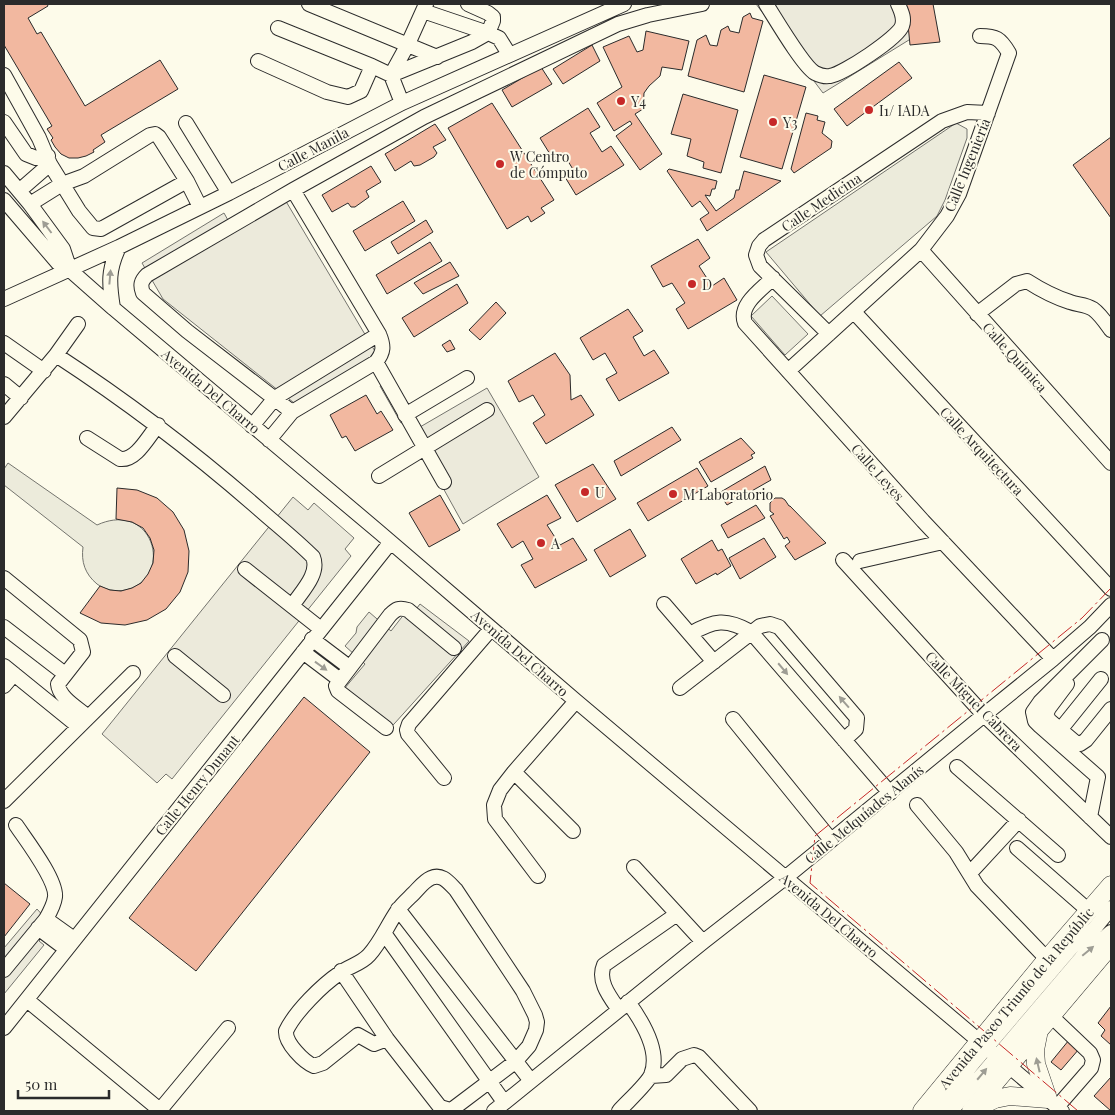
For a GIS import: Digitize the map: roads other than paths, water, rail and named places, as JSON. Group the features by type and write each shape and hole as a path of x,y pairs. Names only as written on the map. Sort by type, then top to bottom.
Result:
{"main road":[{"name":"Avenida Paseo Triunfo de la Repúblic","path":"922,1111 992,1054 1047,959 1111,884"},
{"path":"1056,1106 1036,1064 1035,1050 1040,1030 1111,945"},
{"path":"972,1110 992,1054 1040,1030"},
{"path":"972,1110 995,1099 1010,1096 1056,1106"}],"street":[{"path":"309,4 437,56"},
{"path":"391,76 472,42 488,33 494,21 493,17 468,4"},
{"name":"Calle Manila","path":"4,299 119,247 229,193 402,103 624,4"},
{"path":"292,412 180,326 143,293 140,286 142,279 293,190 424,117 618,24 648,15 702,4"},
{"path":"766,4 809,68 822,76 830,76 872,54 896,34 902,27 903,16 898,4"},
{"path":"391,76 408,44 424,7 499,38 509,54"},
{"path":"278,28 372,66 391,76 402,103"},
{"name":"Calle Ingeniería","path":"788,371 921,250 954,206 1009,53 1004,44 994,36 980,36"},
{"path":"258,61 327,92 348,97 361,91 372,66"},
{"path":"4,75 62,184 88,224 97,230 187,181"},
{"name":"Calle Medicina","path":"829,334 760,266 756,255 759,246 764,240 942,121 967,112 988,113"},
{"path":"4,122 26,154 49,160"},
{"path":"186,123 229,193"},
{"path":"30,204 62,184 84,176 150,135 155,134 159,137 187,181 200,207"},
{"path":"19,191 49,160"},
{"name":"Avenida Del Charro","path":"4,173 30,204 63,249 70,270 112,308 992,1054 1056,1106"},
{"path":"269,440 292,412 376,362 383,353 383,344 379,334 293,190"},
{"path":"4,200 58,263 70,270"},
{"path":"112,308 109,282 110,273 119,247"},
{"name":"Calle Química","path":"921,250 1111,463"},
{"name":"Calle Leyes","path":"773,278 747,305 742,316 745,323 943,542 1053,659"},
{"path":"977,314 1016,284 1027,281 1057,298 1073,304 1086,305 1094,310 1111,330"},
{"name":"Calle Arquitectura","path":"854,312 1111,590"},
{"path":"4,417 44,371 78,324"},
{"path":"252,426 275,398 379,334"},
{"path":"4,343 44,371"},
{"path":"56,355 158,425 212,468 313,557 316,563 314,574 292,606"},
{"path":"376,362 444,482"},
{"path":"405,415 466,378"},
{"path":"4,384 21,398"},
{"path":"379,476 487,410"},
{"path":"87,438 120,459 126,460 132,457 158,425"},
{"name":"Calle Henry Dunant","path":"6,1022 26,1000 390,542"},
{"path":"860,560 943,542"},
{"name":"Calle Miguel Cabrera","path":"843,560 984,714 1111,837"},
{"path":"245,569 292,606 349,668"},
{"path":"4,578 80,640 83,652 58,684 61,694 83,722"},
{"path":"664,604 714,662"},
{"name":"Calle Melquíades Alanís","path":"499,1107 890,793 1090,628 1111,605"},
{"path":"386,728 338,691 336,686 390,615 399,608 408,610 454,648"},
{"path":"690,634 703,626 718,621 734,624 751,632 890,793"},
{"path":"680,688 751,632 763,624 774,624 779,627 858,718 857,726 844,740"},
{"path":"4,627 66,674"},
{"path":"1090,628 1107,644 1078,664 1040,702 1033,717 1040,726 1098,777 1111,784"},
{"path":"444,778 408,734 407,730 409,724 491,629"},
{"path":"303,652 340,680"},
{"path":"174,656 223,695"},
{"path":"1078,664 1066,688 1049,708 1046,714 1049,720 1074,742 1080,744 1086,740 1111,709"},
{"path":"4,686 9,670 83,722"},
{"path":"4,801 133,673"},
{"path":"1060,730 1101,679"},
{"path":"538,876 495,820 494,805 500,790 514,772 576,702"},
{"path":"733,720 832,840"},
{"path":"957,767 1058,854"},
{"path":"514,772 573,830"},
{"path":"1090,817 1098,777"},
{"path":"917,805 956,852 977,886 1047,959"},
{"path":"970,873 1019,820"},
{"path":"4,970 42,923 55,897 53,884 16,825"},
{"path":"1017,848 1089,911"},
{"path":"634,866 703,942"},
{"path":"341,971 386,1039 440,1107 444,1109 454,1108 515,1062 529,1046 536,1030 537,1022 523,991 456,890 442,877 431,878 420,886 398,909 368,956 356,965 341,971 300,1011 288,1028 286,1036 304,1061 314,1066 318,1066 358,1035 374,1044 386,1039"},
{"path":"950,1111 1072,946 1094,929 1111,908"},
{"path":"398,909 531,1081"},
{"path":"619,1111 651,1076 652,1048 642,1023 624,1006 610,998 601,978 604,965 676,914"},
{"path":"42,923 70,944"},
{"path":"935,1111 992,1054 1082,957 1111,932"},
{"path":"384,933 489,1082 499,1107"},
{"path":"26,1000 161,1111 228,1028"},
{"path":"1051,1016 1090,1053 1093,1060 1091,1068 1056,1106"},
{"path":"651,1076 666,1075 682,1059 694,1055 699,1057 750,1111"}],"place":[{"name":"Y4","path":"621,101"},
{"name":"I1/ IADA","path":"869,110"},
{"name":"Y3","path":"773,122"},
{"name":"W Centro de Cómputo","path":"500,164"},
{"name":"D","path":"692,284"},
{"name":"U","path":"585,492"},
{"name":"M Laboratorio","path":"673,494"},
{"name":"A","path":"541,543"}]}
